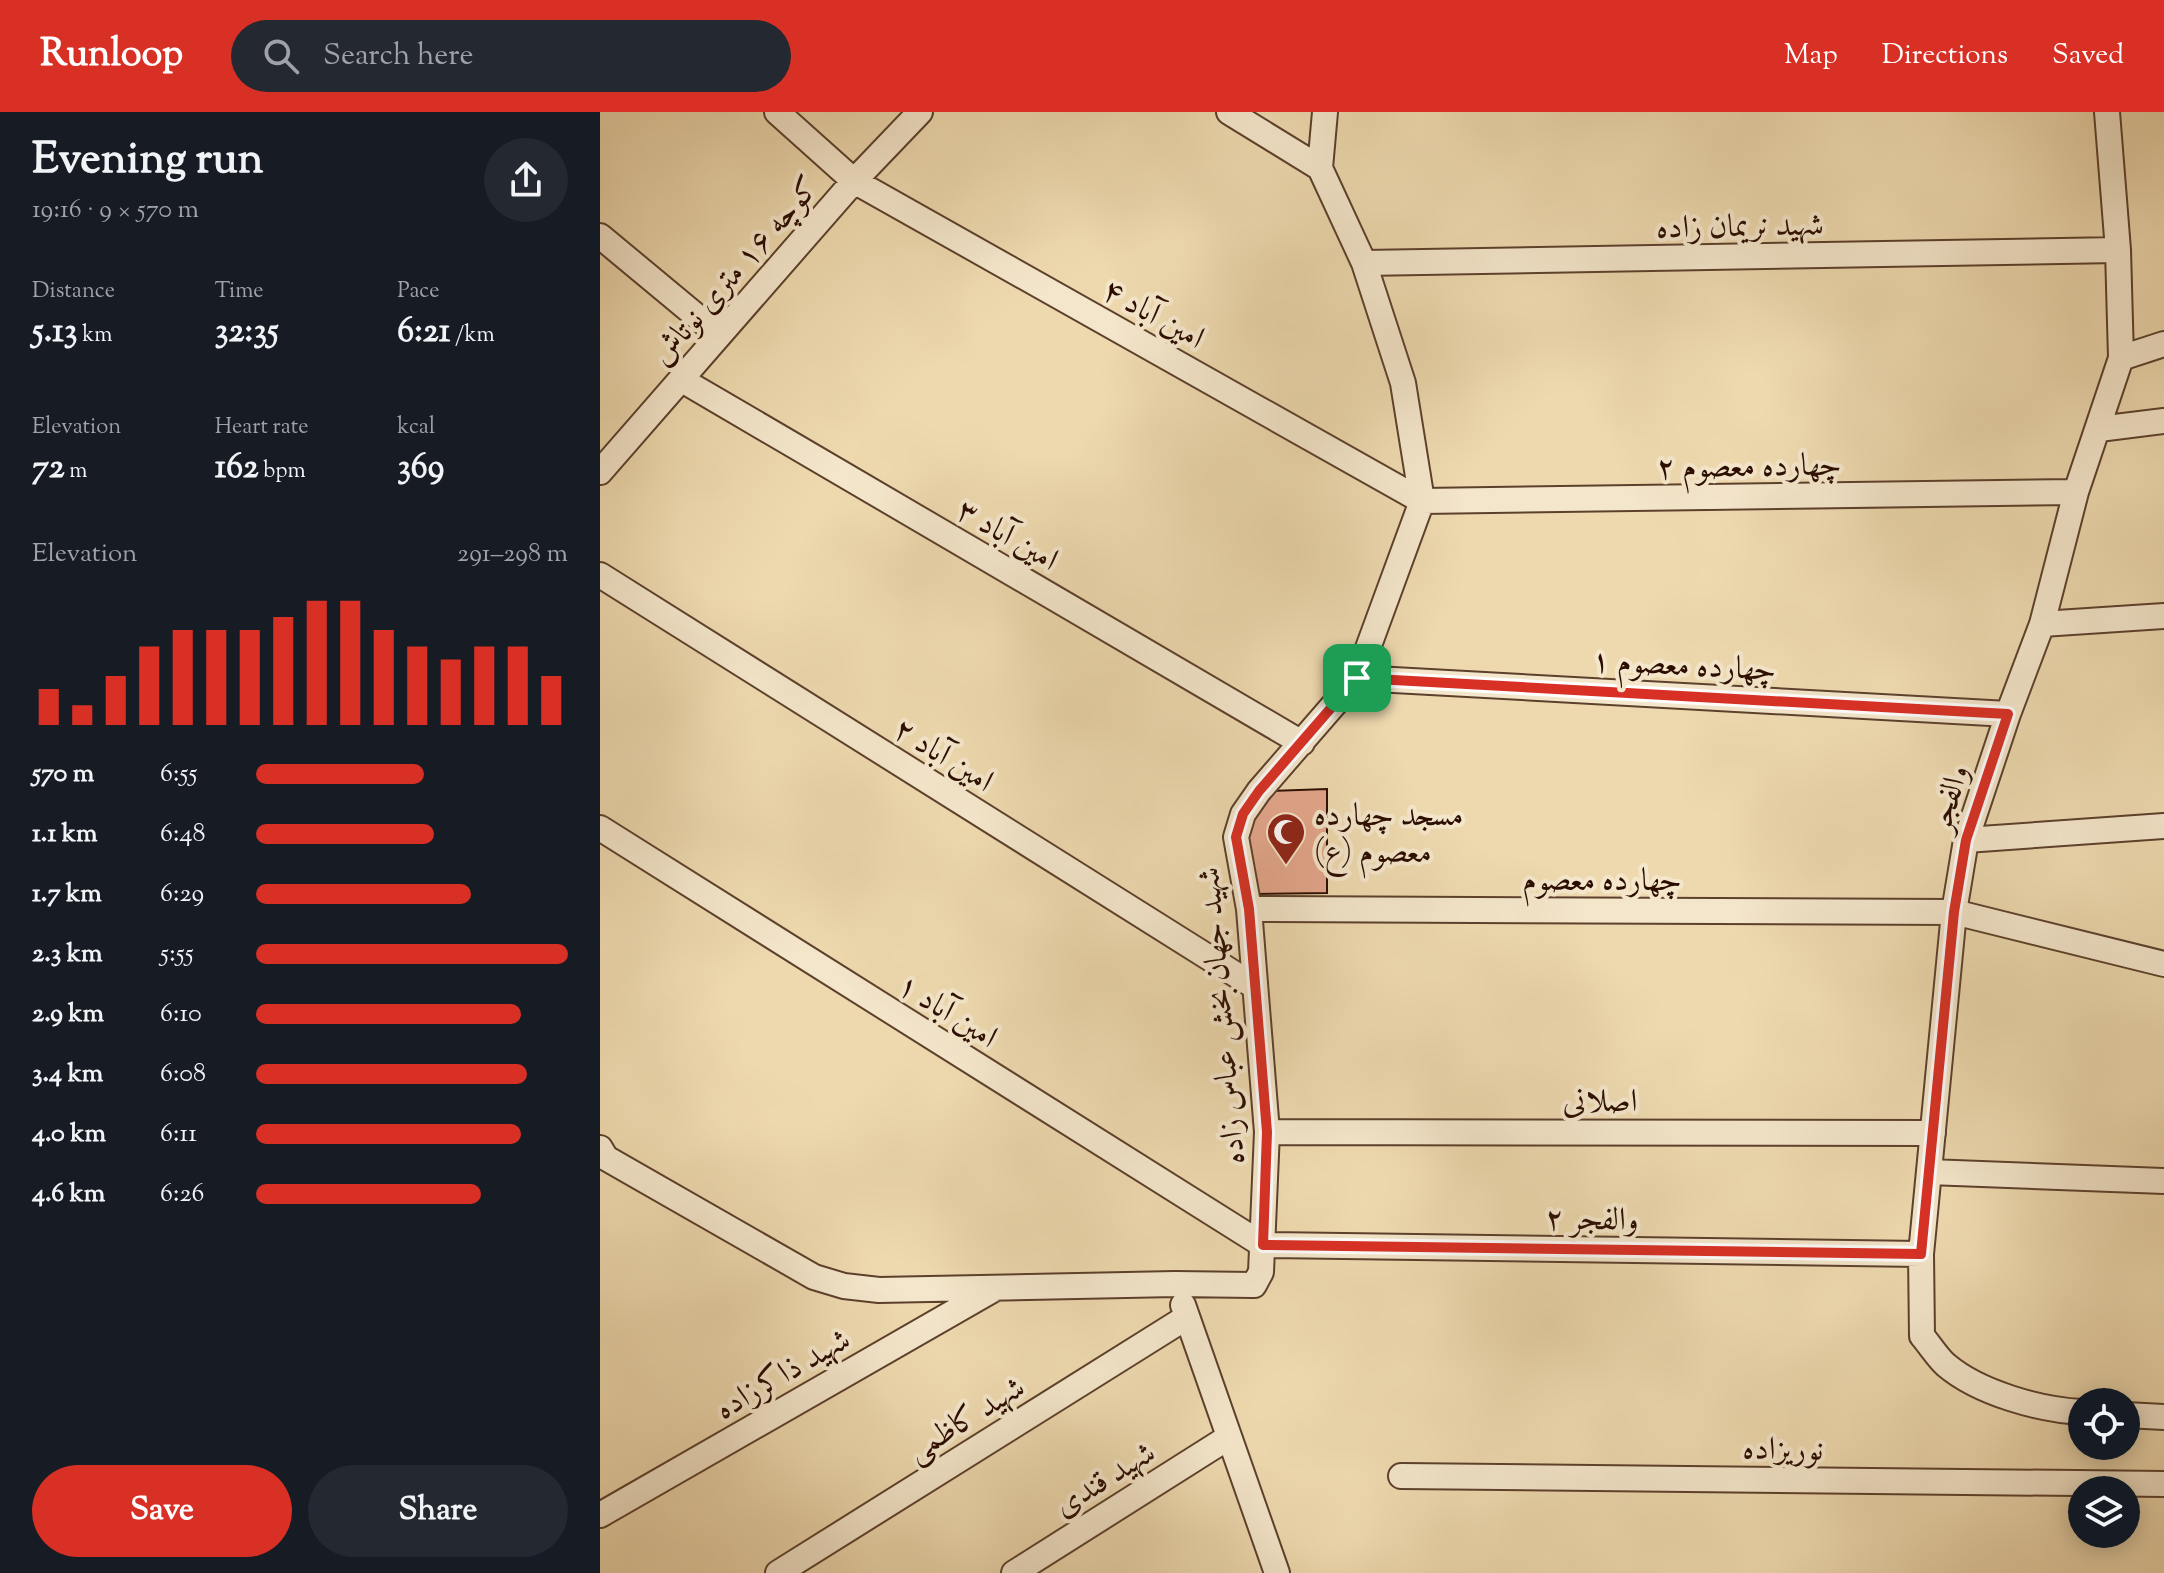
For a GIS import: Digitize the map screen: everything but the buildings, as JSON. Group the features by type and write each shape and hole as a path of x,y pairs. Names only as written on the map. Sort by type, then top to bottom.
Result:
{"street":[{"name":"۴ امین آباد","path":"777,112 854,181 1422,501"},
{"name":"کوچه ۱۶ متری نوتاش","path":"600,472 854,181 920,112"},
{"path":"1229,112 1320,168 1325,112"},
{"name":"والفجر","path":"2068,1412 2053,1411 1977,1386 1946,1364 1922,1336 1921,1254 1954,912 1966,840 2042,624 2076,492 2121,358 2118,250 2107,112"},
{"name":"شهید جهان بخش عباس زاده","path":"602,1155 814,1277 844,1286 879,1290 1254,1285 1261,1272 1267,1132 1249,909 1236,837 1243,814 1259,791 1357,678 1422,501 1403,383 1364,263 1320,168"},
{"path":"600,236 718,334"},
{"name":"شهید نریمان زاده","path":"1364,263 2118,250"},
{"path":"2121,358 2164,344"},
{"name":"۳ امین آباد","path":"682,380 1302,743"},
{"path":"2099,429 2164,421"},
{"name":"چهارده معصوم ۲","path":"1422,501 2076,492"},
{"name":"۲ امین آباد","path":"600,575 1254,986"},
{"path":"2042,624 2164,616"},
{"name":"چهارده معصوم ۱","path":"1357,678 2008,714"},
{"path":"1966,840 2164,826"},
{"name":"۱ امین آباد","path":"600,828 1263,1245"},
{"name":"چهارده معصوم","path":"1249,909 1954,912 2164,964"},
{"name":"اصلانی","path":"1267,1132 1933,1133"},
{"path":"1929,1172 2164,1181"},
{"name":"والفجر ۲","path":"1263,1245 1921,1254"},
{"path":"1175,1284 1274,1572"},
{"name":"شهید ذاکرزاده","path":"600,1515 996,1288"},
{"name":"شهید کاظمی","path":"778,1573 1187,1317"},
{"path":"2140,1416 2164,1417"},
{"name":"شهید قندی","path":"1014,1573 1229,1437"},
{"name":"نوریزاده","path":"1401,1476 2164,1484"}],"place":[{"name":"مسجد چهارده معصوم (ع)","path":"1286,866"}],"route":[{"path":"1357,678 2008,714 1966,840 1954,912 1921,1254 1263,1245 1267,1132 1249,909 1236,837 1243,814 1259,791 1357,678"}]}
